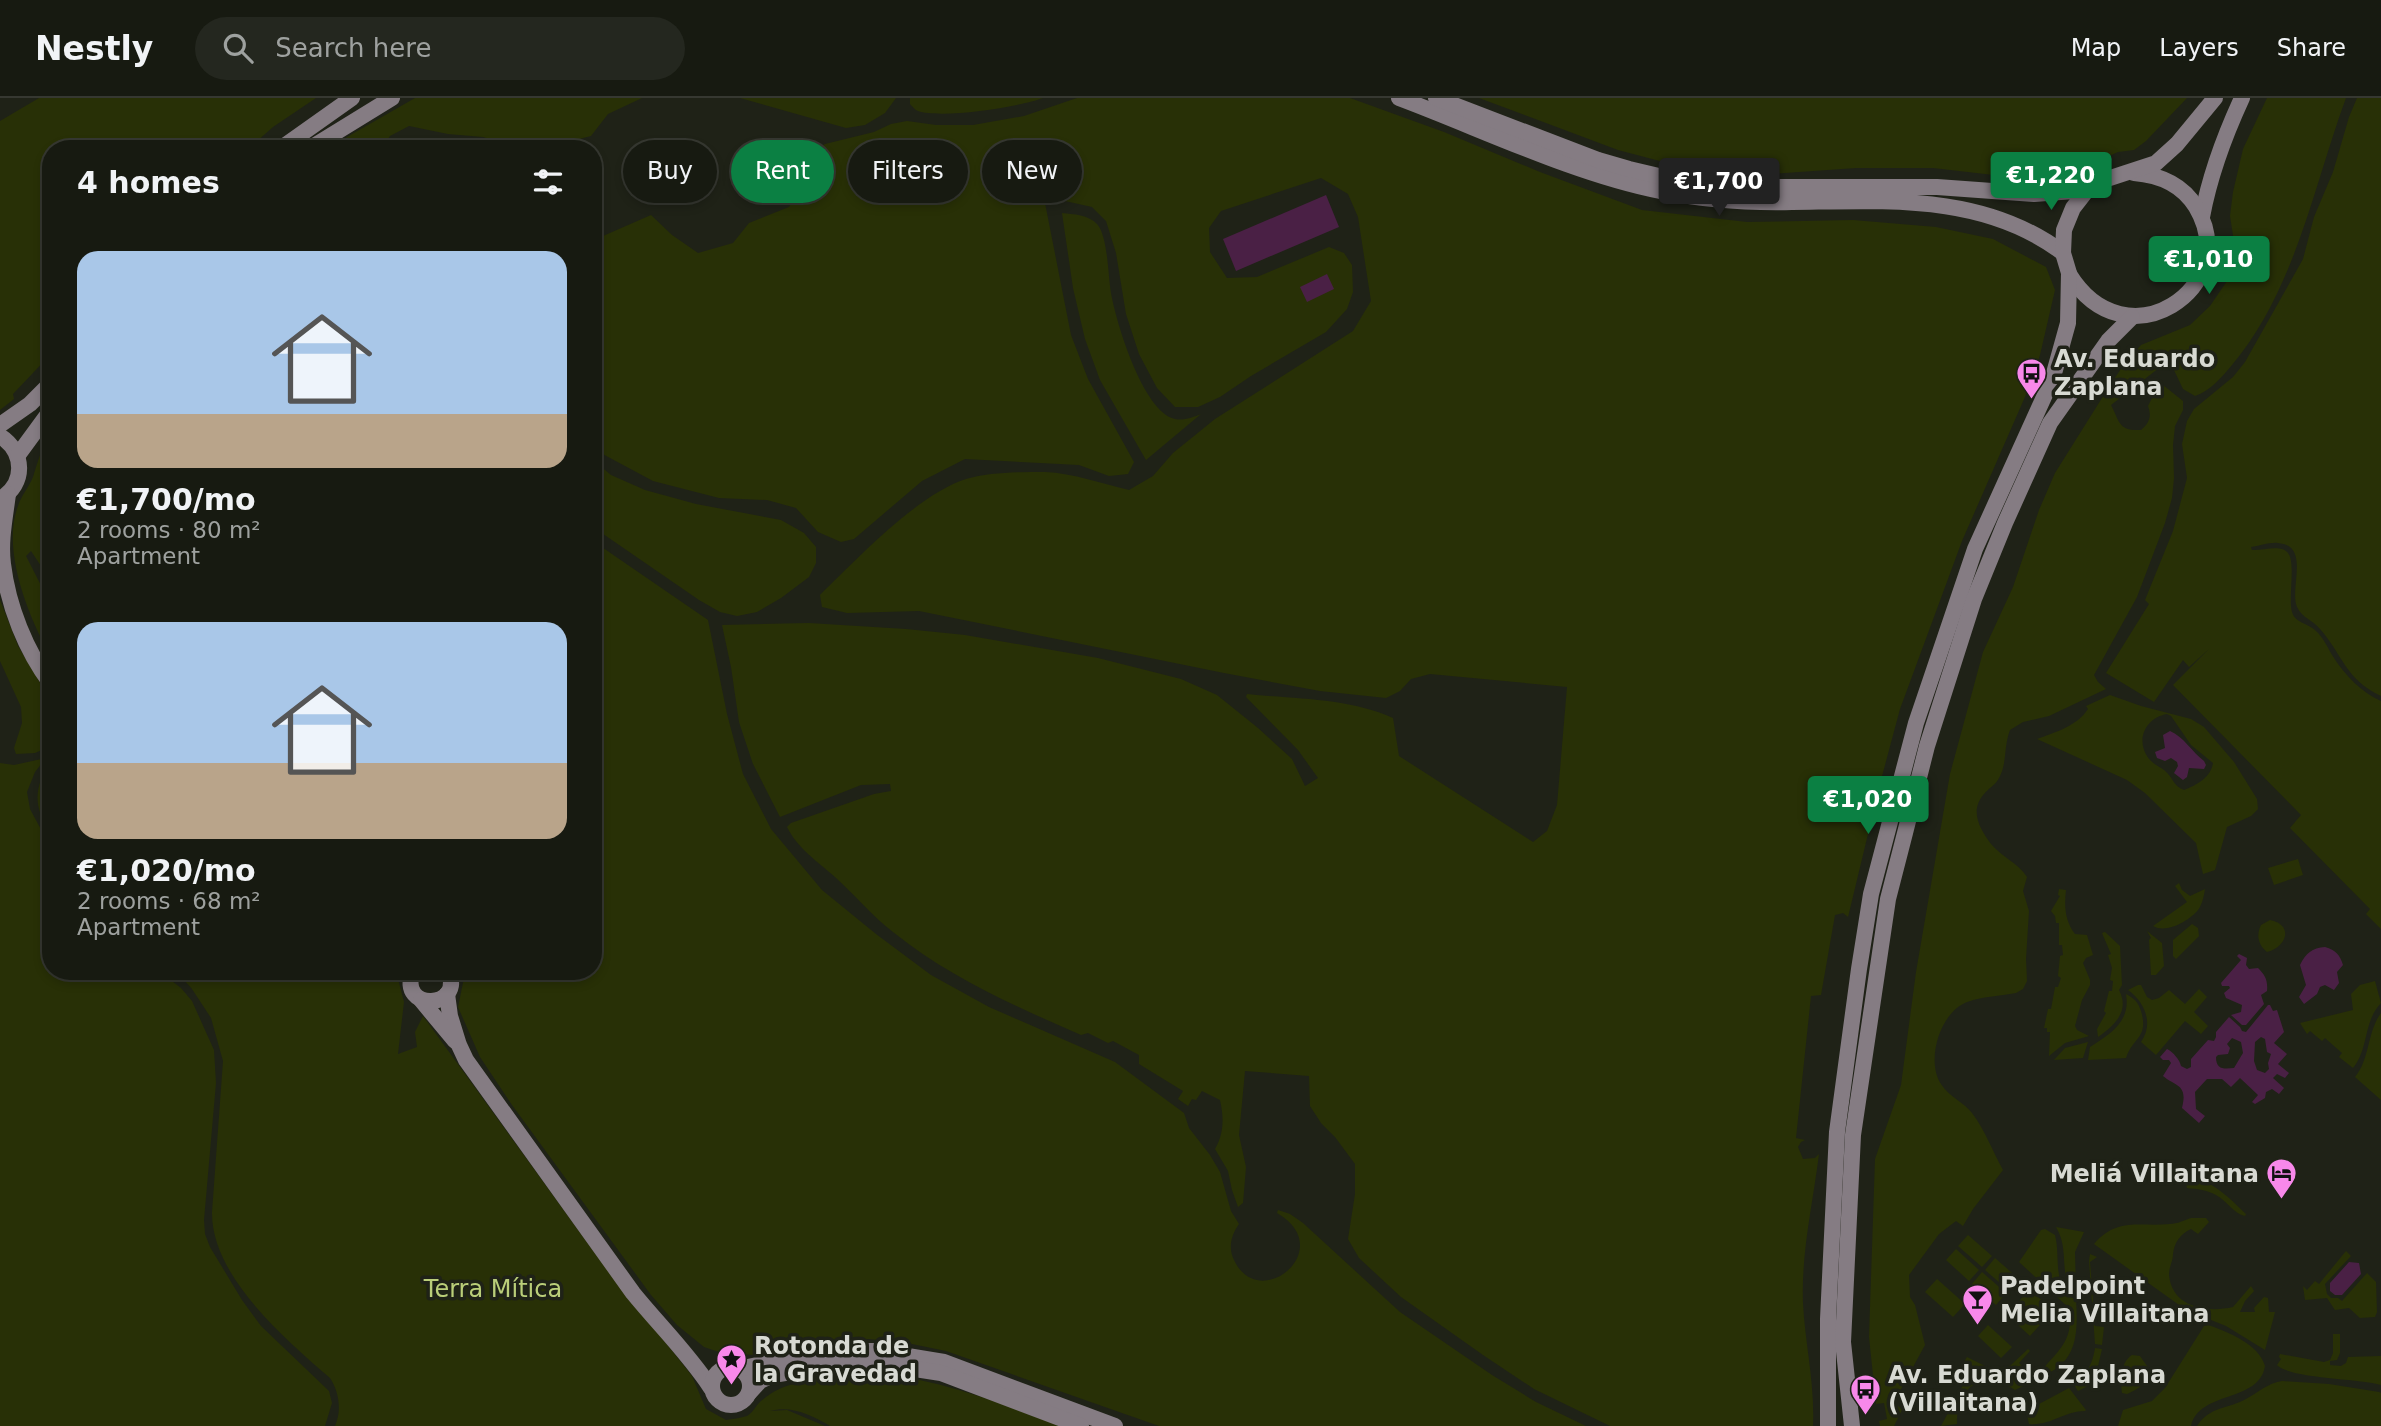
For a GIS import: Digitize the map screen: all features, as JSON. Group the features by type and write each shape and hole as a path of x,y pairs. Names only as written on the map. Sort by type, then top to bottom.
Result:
{"main road":[{"path":"291,140 352,98"},
{"path":"324,140 392,98"},
{"path":"1399,98 1563,161 1658,191 1719,200 1759,202 1879,200 1934,203 1996,217 2043,238 2063,253"},
{"path":"1436,98 1598,160 1679,181 1761,187 1937,187 2034,194 2087,190"},
{"path":"2132,172 2154,174 2174,183 2190,198 2202,216 2207,240 2205,264 2194,286 2177,303 2156,314 2132,317 2112,313 2094,304 2079,291 2069,274 2063,253 2064,230 2073,208 2087,190 2116,175 2156,163 2177,144 2215,98"},
{"path":"2202,216 2209,180 2225,134 2242,98"},
{"path":"1828,1426 1828,1319 1837,1132 1871,894 1916,723 1975,549 2053,377 2068,323 2069,274"},
{"path":"1852,1426 1843,1342 1853,1135 1886,912 1905,833 1927,746 1974,599 2005,523 2050,423 2108,341 2132,317"},
{"path":"0,425 42,392"},
{"path":"18,455 42,422"},
{"path":"0,436 11,444 18,455 19,476 15,486 4,497 1,561 11,603 35,663 42,672"},
{"path":"410,980 413,993 458,1045 486,1091 633,1293 680,1346 719,1402 731,1406 743,1401 760,1381 773,1375 845,1363 876,1363 941,1373 1081,1426"},
{"path":"450,980 447,994 458,1045"},
{"path":"421,1000 435,1002 447,994"},
{"path":"680,1346 709,1363 732,1368 749,1382 748,1393"},
{"path":"711,1388 717,1373 732,1368 838,1351 893,1354 944,1362 1115,1426"}],"green space":[{"path":"39,98 316,98 258,140 42,140 42,363 13,394 14,399 0,410 0,121"},
{"path":"415,98 642,98 608,114 591,136 575,140 493,140 409,126 387,140 343,140"},
{"path":"740,98 896,98 885,113 865,125 846,128"},
{"path":"910,98 1043,98 999,108 944,114 917,111 910,104"},
{"path":"1077,98 1350,98 1642,210 1747,222 1853,220 1936,227 1993,239 2046,267 2055,290 2040,355 2028,390 1962,541 1900,709 1848,917 1843,913 1835,915 1821,995 1811,996 1796,1138 1805,1140 1798,1147 1803,1159 1815,1158 1819,1154 1803,1284 1813,1395 1813,1426 1610,1426 1534,1389 1401,1297 1359,1258 1348,1239 1355,1194 1355,1164 1310,1106 1309,1076 1245,1071 1239,1135 1246,1167 1243,1203 1238,1207 1228,1171 1215,1149 1222,1125 1220,1100 1202,1091 1188,1106 1178,1099 1183,1091 1139,1064 1139,1055 1113,1041 1108,1043 1088,1033 1081,1035 1032,1013 937,963 878,919 791,835 787,827 791,823 874,794 891,791 890,784 861,785 780,817 753,764 739,722 722,625 809,623 965,635 1098,658 1181,679 1217,695 1258,728 1292,759 1305,786 1318,778 1298,750 1246,697 1247,694 1340,703 1376,711 1393,718 1399,756 1533,842 1547,831 1557,805 1567,687 1430,674 1411,679 1400,691 1386,698 1320,691 919,611 847,613 822,607 820,595 870,546 908,513 947,487 985,475 1045,472 1129,490 1153,476 1173,453 1215,419 1353,331 1371,301 1358,217 1348,194 1321,178 1221,211 1209,228 1210,252 1227,278 1257,277 1329,247 1344,253 1352,265 1353,292 1347,309 1326,332 1220,397 1198,407 1175,407 1157,388 1139,354 1126,314 1116,253 1106,221 1092,207 1074,203 1082,203 1082,140 982,140 982,203 1045,203 1071,335 1088,379 1134,462 1128,474 1109,476 1079,465 965,459 922,481 854,539 841,542 818,532 796,508 767,500 719,498 653,481 602,454 602,236 651,215 672,235 698,253 733,243 749,223 789,207 791,203 834,203 834,142 907,121 936,125 973,125 1024,116"},
{"path":"1479,98 2187,98 2134,150 2118,152 2074,172 2011,177 1933,168 1856,168 1771,174 1675,165 1618,150"},
{"path":"2267,98 2346,98 2287,271 2254,336 2211,387 2195,396 2183,389 2173,368 2159,368 2111,405 2118,421 2124,427 2141,430 2149,420 2148,406 2156,390 2163,385 2183,401 2183,410 2175,426 2172,498 2165,523 2137,597 2094,675 2106,689 2049,716 2023,722 2010,730 2001,774 1977,807 1980,826 1991,844 2027,877 2023,891 2029,911 2027,981 2023,989 2016,993 1974,1000 1955,1010 1947,1018 1937,1040 1935,1064 1941,1084 1972,1113 2003,1170 1963,1226 1956,1221 1939,1234 1909,1275 1910,1297 1915,1305 1925,1345 1894,1402 1902,1410 1894,1426 1880,1426 1879,1421 1887,1419 1884,1403 1876,1404 1869,1337 1875,1159 1901,1085 1916,972 1950,774 1983,652 2013,587 2039,510 2055,473 2124,364 2141,345 2190,325 2210,306 2227,281 2236,255 2230,216 2233,192 2243,149"},
{"path":"2357,98 2381,98 2381,696 2352,674 2320,629 2299,611 2295,599 2297,569 2294,552 2288,546 2278,543 2251,547 2252,550 2281,549 2288,553 2294,616 2319,634 2354,683 2381,701 2381,929 2366,914 2370,909 2290,828 2301,815 2173,685 2209,649 2189,667 2183,660 2154,702 2106,673 2149,604 2145,600 2173,531 2187,478 2182,444 2187,421 2194,409 2233,377 2245,362 2303,259 2314,217 2333,172"},
{"path":"1062,213 1090,219 1101,230 1111,293 1125,344 1152,400 1163,413 1175,419 1201,414 1146,460 1100,380 1085,339 1073,288"},
{"path":"42,451 42,568 31,551 26,556 42,587 42,639 26,604 15,563 13,543 18,506 33,477"},
{"path":"602,468 611,475 645,490 696,504 781,520 804,533 816,547 816,563 809,577 757,612 737,616 720,612 602,533"},
{"path":"602,547 708,620 727,714 743,774 771,829 822,890 931,975 989,1007 1115,1062 1184,1113 1189,1128 1220,1172 1231,1211 1239,1224 1231,1242 1232,1255 1246,1275 1260,1280 1275,1278 1288,1270 1297,1258 1300,1243 1294,1228 1277,1213 1278,1210 1290,1214 1400,1312 1536,1402 1586,1426 1159,1426 946,1351 912,1344 869,1339 814,1344 754,1355 722,1353 704,1347 677,1325 651,1295 512,1105 480,1057 458,1007 464,980 602,980"},
{"path":"0,600 18,646 42,686 42,750 35,753 16,754 14,748 22,723 21,707 0,661"},
{"path":"2110,695 2191,719 2204,727 2234,762 2257,799 2258,809 2251,816 2227,827 2215,870 2203,874 2196,843 2145,793 2127,780 2037,739 2072,724 2088,709 2086,706","holes":["2167,714 2191,745 2213,763 2203,780 2184,790 2151,761 2143,747 2144,732 2152,720"]},
{"path":"42,759 27,792 30,809 42,831 42,980 171,980 192,1001 214,1050 216,1083 205,1234 242,1300 261,1326 329,1391 332,1403 325,1426 0,1426 0,763 14,765"},
{"path":"42,778 42,817 38,806"},
{"path":"2298,859 2303,875 2274,885 2268,868"},
{"path":"2179,883 2182,890 2190,896 2205,889 2199,908 2177,925 2164,928 2153,926 2187,902 2175,886"},
{"path":"2059,889 2066,890 2069,924 2075,934 2087,935 2093,955 2083,963 2090,985 2082,1000 2075,1026 2089,1036 2065,1043 2049,1056 2050,1032 2044,1028 2055,987 2058,987 2061,978 2058,976 2060,956 2063,955 2062,945 2059,945 2059,923 2056,923 2051,911 2060,896"},
{"path":"2270,920 2282,926 2285,936 2279,946 2267,952 2260,943 2259,932 2261,925"},
{"path":"2192,924 2198,928 2199,936 2176,959 2173,956 2173,940"},
{"path":"2147,931 2162,943 2164,966 2156,975 2151,975 2151,938"},
{"path":"2105,932 2120,946 2122,985 2119,990 2123,1005 2119,1017 2098,1037 2097,1029 2106,1013 2104,1011 2113,981 2110,980 2112,968 2108,955 2111,954 2102,933"},
{"name":"Terra Mítica","path":"184,980 398,980 404,1002 398,1054 417,1047 415,1032 423,1016 594,1252 692,1376 706,1409 726,1420 747,1416 765,1398 785,1387 825,1377 859,1374 894,1376 927,1382 994,1401 1060,1426 830,1426 809,1415 793,1410 778,1409 770,1411 787,1410 825,1426 335,1426 338,1401 330,1378 292,1345 254,1304 237,1282 215,1236 212,1212 223,1061 211,1018"},
{"path":"2375,981 2381,1003 2371,1018 2362,1052 2353,1068 2339,1057 2342,1053 2325,1038 2322,1041 2310,1031 2307,1034 2300,1023 2353,1010 2351,994 2360,985"},
{"path":"2141,985 2147,997 2152,1000 2169,990 2185,1004 2199,989 2207,997 2194,1012 2208,1026 2201,1034 2185,1021 2156,1055 2141,1042 2147,1028 2146,1014 2139,1001 2128,990"},
{"path":"2126,994 2139,1005 2143,1020 2142,1032 2126,1058 2088,1060 2090,1047 2122,1020 2127,1004"},
{"path":"2381,1013 2381,1100 2355,1077"},
{"path":"2088,1042 2083,1058 2054,1060 2065,1048"},
{"path":"2192,1178 2208,1183 2222,1192 2246,1214 2245,1216 2237,1213 2213,1193 2187,1188 2185,1179"},
{"path":"2191,1218 2206,1218 2209,1222 2198,1234 2191,1229 2176,1243 2169,1275 2177,1295 2193,1306 2223,1309 2233,1307 2251,1286 2254,1291 2240,1312 2255,1312 2254,1308 2264,1297 2268,1298 2269,1312 2275,1312 2265,1350 2226,1326 2186,1310 2094,1244 2111,1230 2120,1227 2173,1224"},
{"path":"2056,1227 2084,1232 2075,1252 2076,1292 2067,1283 2062,1241"},
{"path":"2045,1229 2055,1235 2060,1279 2068,1294 2076,1300 2077,1323 2070,1354 2064,1362 2044,1375 2043,1369 2061,1348 2067,1336 2070,1322 2064,1316 2069,1308 2019,1262 2041,1230"},
{"path":"1968,1235 1992,1256 1982,1267 1958,1246"},
{"path":"1956,1249 1979,1270 1969,1281 1946,1260"},
{"path":"2346,1251 2351,1256 2325,1284 2327,1294 2342,1301 2367,1273 2376,1282 2375,1317 2360,1318 2349,1308 2335,1310 2327,1298 2305,1300 2303,1286 2307,1290 2315,1281 2319,1284"},
{"path":"2090,1254 2097,1257 2090,1262 2095,1326 2104,1327 2102,1345 2095,1344 2089,1261"},
{"path":"1995,1258 2019,1279 2008,1290 1985,1270"},
{"path":"1982,1272 2006,1293 1996,1305 1972,1284"},
{"path":"1937,1279 1965,1304 1953,1317 1925,1292"},
{"path":"2029,1289 2053,1310 2043,1322 2019,1301"},
{"path":"2017,1304 2040,1325 2030,1336 2007,1315"},
{"path":"1988,1325 2012,1347 2001,1358 1978,1336"},
{"path":"2208,1325 2233,1335 2256,1351 2265,1366 2260,1378 2241,1392 2206,1407 2197,1415 2191,1426 2118,1426 2123,1410 2152,1401 2165,1388 2204,1326"},
{"path":"2333,1334 2340,1334 2340,1353 2337,1360 2330,1361 2330,1365 2341,1366 2346,1363 2348,1357 2381,1356 2381,1385 2310,1376 2285,1370 2277,1365 2281,1359 2280,1354 2324,1362 2330,1360 2333,1353"},
{"path":"2095,1348 2102,1349 2094,1383 2078,1391 2074,1385 2088,1369"},
{"path":"2028,1349 2030,1351 2019,1363 2036,1380 2015,1390 1992,1382 1973,1385 1961,1400 1957,1424 1941,1426 1971,1370 1962,1365 1967,1357 1993,1370 2011,1365"},
{"path":"2132,1355 2140,1356 2149,1369 2142,1385 2127,1394 2122,1393 2122,1372 2125,1362"},
{"path":"2282,1381 2329,1384 2379,1392 2381,1426 2197,1426 2213,1411 2239,1402"},
{"path":"2069,1388 2085,1411 2070,1413 2044,1423 2029,1424 2026,1411"}],"shaded area":[{"path":"1326,195 1339,227 1236,271 1223,239"},
{"path":"1327,274 1334,289 1307,302 1300,287"},
{"path":"2170,731 2204,761 2204,769 2189,768 2187,777 2183,780 2174,773 2177,762 2171,758 2165,761 2157,758 2155,752 2165,748 2163,735"},
{"path":"2325,947 2335,951 2342,961 2343,965 2337,972 2339,983 2334,990 2325,985 2320,987 2317,994 2304,1004 2299,997 2306,985 2300,965 2310,952"},
{"path":"2239,954 2247,958 2246,965 2249,969 2258,968 2267,984 2267,991 2261,995 2264,1004 2246,1025 2242,1025 2231,1015 2241,1012 2242,1005 2226,998 2224,993 2230,988 2222,986 2221,983 2241,960 2237,956"},
{"path":"2268,1005 2273,1011 2277,1010 2284,1032 2274,1043 2287,1054 2278,1064 2289,1073 2285,1078 2277,1074 2273,1078 2284,1088 2279,1094 2272,1089 2266,1092 2265,1098 2255,1104 2252,1102 2258,1095 2240,1078 2231,1087 2222,1079 2207,1079 2195,1092 2196,1109 2205,1116 2199,1123 2182,1108 2183,1094 2180,1087 2163,1076 2171,1063 2160,1057 2167,1049 2176,1056 2181,1066 2187,1069 2191,1067 2191,1059 2208,1040 2214,1041 2216,1032 2229,1017 2246,1032","holes":["2261,1037 2265,1039 2267,1052 2271,1054 2269,1069 2265,1073 2257,1070 2254,1061 2255,1042","2232,1038 2241,1042 2243,1053 2234,1068 2221,1068 2216,1057 2228,1054 2230,1048 2227,1044"]},
{"path":"2349,1262 2359,1263 2361,1274 2342,1295 2335,1295 2330,1291 2330,1283"}],"place":[{"name":"Av. Eduardo Zaplana","path":"2031,400"},
{"name":"Meliá Villaitana","path":"2282,1201"},
{"name":"Padelpoint Melia Villaitana","path":"1977,1327"},
{"name":"Rotonda de la Gravedad","path":"731,1387"},
{"name":"Av. Eduardo Zaplana (Villaitana)","path":"1865,1416"}]}
